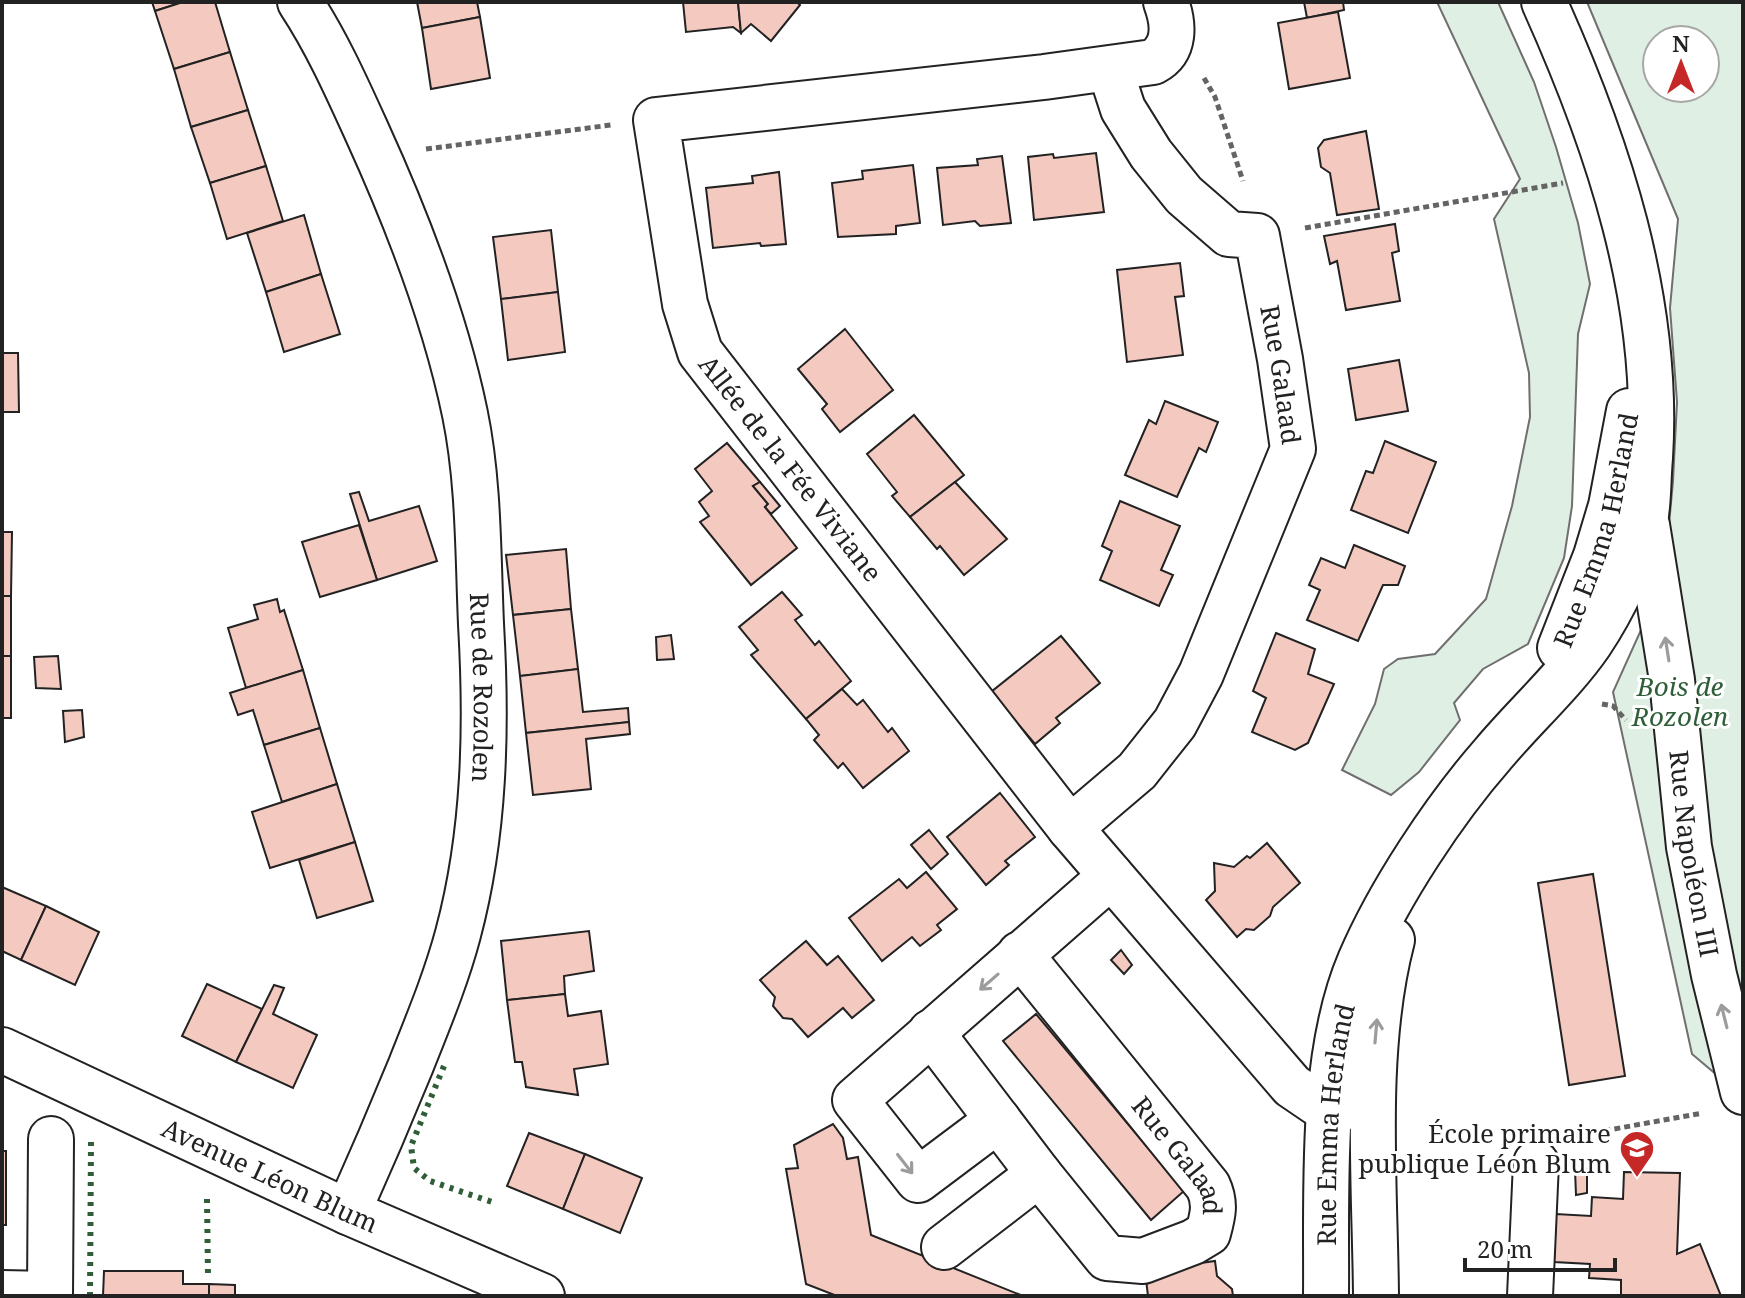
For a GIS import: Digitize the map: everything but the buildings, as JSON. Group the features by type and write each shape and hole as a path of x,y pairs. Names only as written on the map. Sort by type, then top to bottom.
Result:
{"street":[{"name":"Rue de Rozolen","path":"300,2 344,80 406,220 433,297 465,416 478,560 485,716 483,776 474,854 459,933 432,1012 348,1212"},
{"path":"1544,2 1598,134 1627,229 1638,289"},
{"path":"656,120 1153,62 1164,57 1170,19"},
{"path":"1110,69 1123,109 1151,154 1184,195 1229,234 1257,236"},
{"name":"Allée de la Fée Viviane","path":"656,120 685,304 700,352 1070,828"},
{"name":"Rue Galaad","path":"1070,828 1137,771 1175,723 1201,674 1293,449 1257,236"},
{"name":"Rue Emma Herland","path":"1527,716 1566,635 1611,506 1628,420 1638,289"},
{"name":"Rue Napoléon III","path":"1638,289 1649,367 1652,427 1645,518"},
{"name":"Rue Napoléon III","path":"1628,420 1672,680 1689,847 1714,975 1743,1092"},
{"name":"Rue Emma Herland","path":"1326,1296 1327,1153 1353,1108 1374,1058 1379,998 1409,872 1467,787 1590,644 1620,590 1645,518"},
{"path":"1070,828 1292,1086 1306,1098 1353,1108 1355,1257 1362,1296"},
{"path":"998,1120 918,1180 855,1100 1111,876"},
{"name":"Rue Galaad","path":"931,1032 1107,1258 1143,1261 1208,1233 1214,1199 1208,1186 1020,954"},
{"name":"Avenue Léon Blum","path":"2,1050 348,1212 542,1296"},
{"name":"Rue Emma Herland","path":"1353,1108 1376,1296"},
{"path":"2,1293 50,1295 51,1139"},
{"path":"1530,1296 1550,1150"},
{"path":"944,1247 1039,1174"}],"path":[{"path":"1170,19 1215,97 1238,160 1257,236 1611,175"},
{"path":"378,155 656,120"},
{"path":"1527,716 1581,701 1613,706 1629,723"},
{"path":"1550,1150 1702,1113"}],"green space":[{"path":"1437,2 1498,2 1534,82 1556,147 1578,223 1590,284 1578,334 1572,506 1564,558 1528,644 1483,669 1454,703 1460,720 1419,772 1391,795 1342,770 1375,704 1384,669 1398,659 1435,654 1486,599 1512,506 1530,417 1529,373 1494,219 1520,179"},
{"name":"Bois de Rozolen","path":"1587,2 1743,2 1743,1097 1692,1054 1613,692 1664,579 1677,402 1670,308 1678,219"}],"hedge":[{"path":"444,1066 411,1146 414,1168 430,1181 492,1202"},
{"path":"90,1296 91,1141"},
{"path":"207,1199 208,1276"}],"place":[{"name":"École primaire publique Léon Blum","path":"1637,1179"}]}
